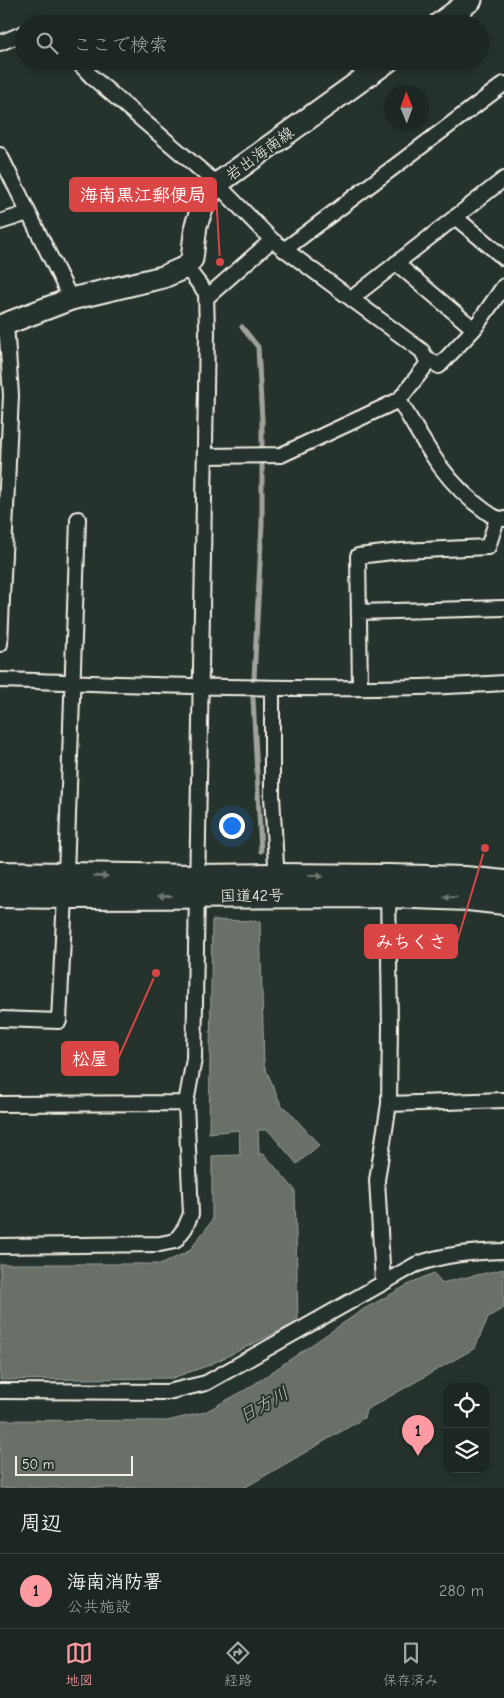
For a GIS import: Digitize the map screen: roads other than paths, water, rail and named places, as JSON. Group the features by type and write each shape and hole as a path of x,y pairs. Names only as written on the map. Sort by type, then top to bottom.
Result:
{"highway":[{"name":"国道42号","path":"0,874 66,886"},
{"name":"国道42号","path":"0,895 66,886 388,886 502,892"}],"main road":[{"path":"451,15 471,0"},
{"name":"岩出海南線","path":"186,267 192,259 196,225 205,200 217,184 375,70"},
{"path":"3,325 71,299 163,277 186,267"}],"street":[{"path":"0,43 15,37"},
{"path":"85,70 217,184 272,240 422,351 428,363 399,400 281,456 206,456"},
{"path":"284,250 504,84"},
{"path":"1,158 71,299"},
{"path":"352,298 504,180"},
{"path":"0,222 28,213"},
{"path":"455,217 504,258"},
{"path":"206,298 272,240"},
{"path":"396,263 474,329"},
{"path":"0,1246 160,1244 175,1241 185,1228 191,1214 186,1103 194,1059 206,456 206,293 186,267"},
{"path":"425,357 439,366 474,329 504,286"},
{"path":"0,644 11,395 3,325"},
{"path":"360,687 358,556 401,551 488,547 500,519 470,500 443,472 399,400"},
{"path":"0,1020 59,1021 66,886 78,519"},
{"path":"359,612 504,608"},
{"path":"0,680 272,688 457,686 504,683"},
{"path":"272,688 272,796 277,886"},
{"path":"383,1282 377,1180 389,1104 388,886"},
{"path":"389,1104 504,1100"},
{"path":"0,1104 186,1103"},
{"path":"0,1391 168,1392 206,1383 414,1265 435,1258 471,1252 504,1251"}],"water":[{"path":"212,920 260,921 264,1065 282,1107 286,1108 319,1145 297,1164 268,1130 258,1130 259,1154 264,1154 295,1190 298,1322 207,1366 172,1378 0,1380 0,1264 162,1264 189,1251 212,1221 212,1156 240,1155 239,1130 209,1133"},
{"name":"日方川","path":"504,1269 504,1308 488,1317 475,1348 366,1410 364,1418 244,1488 0,1488 0,1420 167,1421 205,1412 247,1389 364,1309 415,1281 434,1273 441,1283"}],"waterway":[{"path":"242,327 258,347 262,420 262,523 253,698 261,851"}],"place":[{"name":"海南黒江郵便局","path":"220,262"},
{"name":"みちくさ","path":"485,848"},
{"name":"松屋","path":"156,973"},
{"name":"海南消防署","path":"418,1456"}]}
